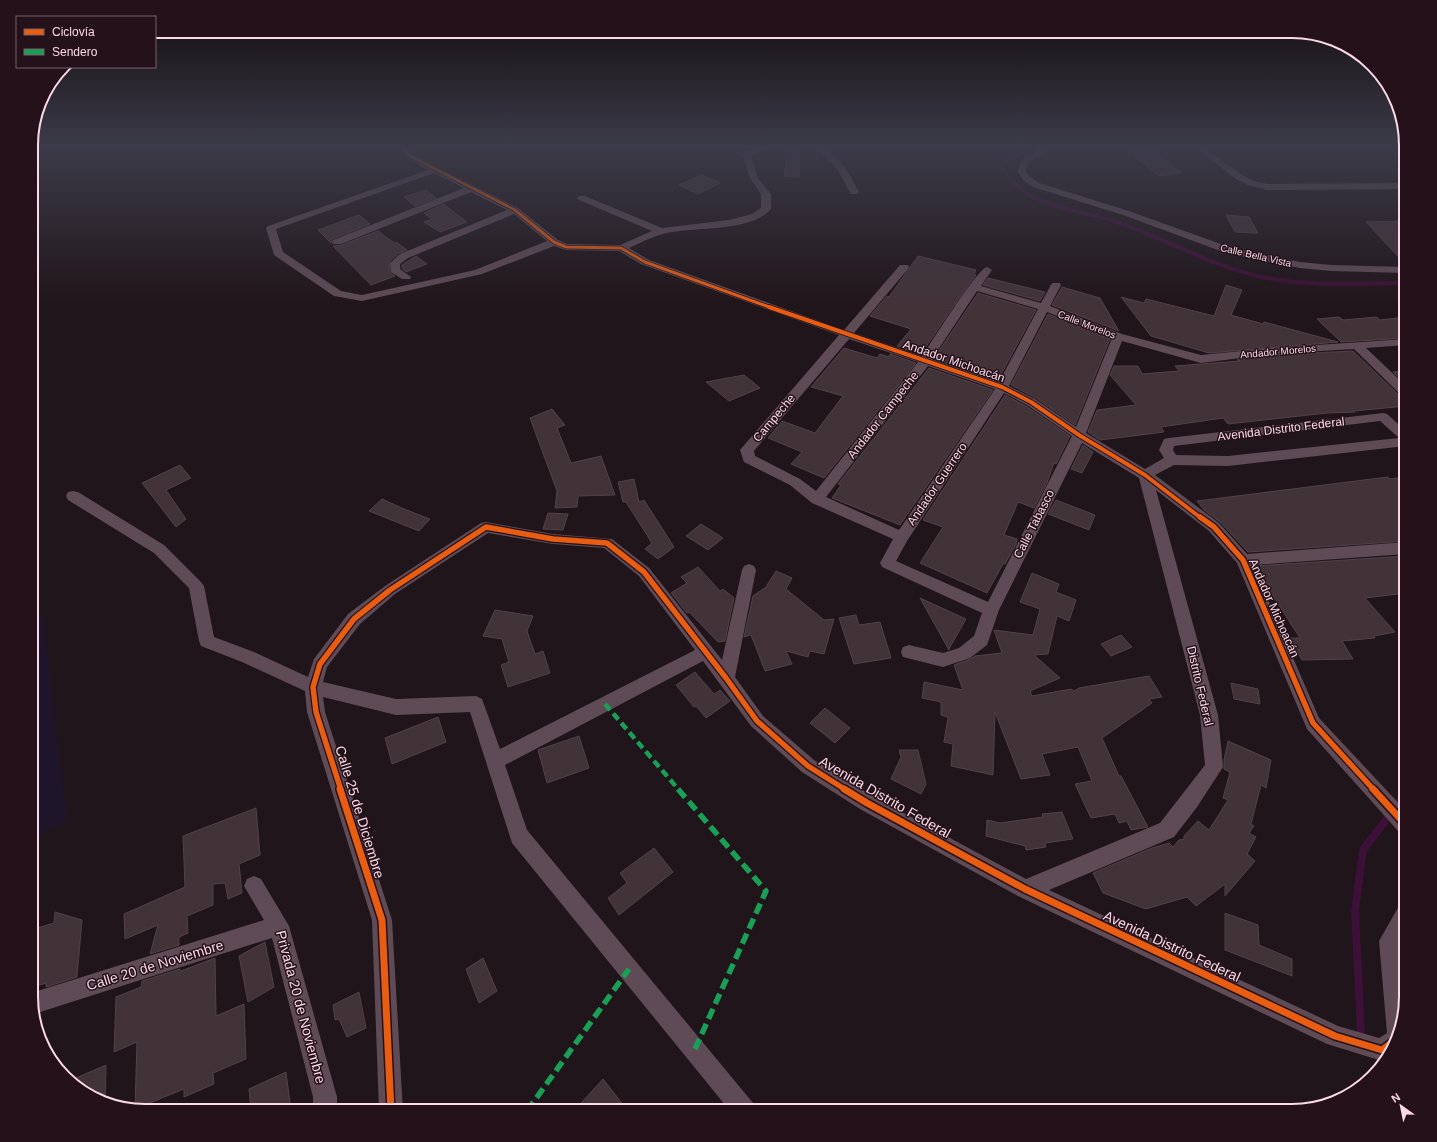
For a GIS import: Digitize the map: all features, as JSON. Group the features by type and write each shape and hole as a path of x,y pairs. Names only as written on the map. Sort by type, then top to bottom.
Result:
{"street":[{"path":"355,198 271,228 278,253 338,294 362,298 478,272 554,242"},
{"path":"337,242 446,198"},
{"name":"Andador Michoacán","path":"492,198 515,210 554,242 566,247 621,248 645,262 846,334 1002,387 1031,402 1079,435 1146,475 1214,527 1243,560 1313,723 1399,817"},
{"path":"583,198 661,232"},
{"path":"621,248 661,232 709,226 749,218 766,209 766,198"},
{"name":"Calle Bella Vista","path":"1079,198 1126,213 1233,251 1308,266 1399,270"},
{"path":"406,277 395,270 395,263 404,256 515,210"},
{"name":"Campeche","path":"902,537 817,499 795,482 749,459 747,450 904,267"},
{"name":"Andador Campeche","path":"817,499 925,361 987,270"},
{"name":"Andador Guerrero","path":"991,610 887,563 902,537 1002,387 1046,308 1056,286"},
{"name":"Calle Morelos","path":"974,287 1046,308 1118,336 1201,359"},
{"name":"Calle Tabasco","path":"909,652 943,660 964,653 981,640 991,610 1079,435 1118,336"},
{"name":"Andador Morelos","path":"1201,359 1399,342"},
{"path":"1356,345 1399,386"},
{"name":"Avenida Distrito Federal","path":"1399,432 1383,417 1169,442 1166,450 1172,460 1228,461 1399,443"},
{"path":"1146,475 1172,460"},
{"name":"Distrito Federal","path":"1025,889 1166,830 1190,801 1214,766 1209,715 1146,475"},
{"path":"73,496 159,550 196,586 207,641 248,657 313,687 396,707 476,704 519,836 740,1104"},
{"name":"Avenida Distrito Federal","path":"423,567 486,527 553,539 607,543 644,572 726,678 757,721 808,766 867,803 1025,889 1334,1036 1389,1042"},
{"path":"1243,560 1399,549"},
{"name":"Calle 25 de Diciembre","path":"391,1104 382,920 316,712 313,687 320,664 354,619 390,590 423,567"},
{"path":"726,678 749,570"},
{"path":"495,762 706,652"},
{"name":"Privada 20 de Noviembre","path":"254,886 279,926 325,1098 325,1104"},
{"path":"1393,1033 1389,941 1399,925"},
{"name":"Calle 20 de Noviembre","path":"38,1002 279,926"}],"shaded area":[{"path":"43,615 67,819 38,837 38,617"}],"building":[{"path":"406,198 435,198 415,206"},
{"path":"444,204 467,222 440,232 424,222 432,219 424,213"},
{"path":"359,215 370,224 332,239 331,243 318,230"},
{"path":"1226,215 1249,217 1258,233 1235,232"},
{"path":"1399,221 1399,257 1366,222"},
{"path":"378,231 394,243 396,242 407,250 399,253 389,262 390,272 395,276 371,285 333,246 342,245"},
{"path":"416,256 427,264 406,272 402,268 402,265"},
{"path":"918,256 976,270 974,274 976,275 921,354 897,346 911,329 870,316 887,296 889,297"},
{"path":"988,278 1045,292 1040,301 983,285"},
{"path":"1226,285 1242,290 1231,315 1263,324 1264,322 1338,342 1209,353 1151,336 1121,297 1144,303 1146,299 1214,316"},
{"path":"1062,287 1100,298 1119,331 1052,305"},
{"path":"978,293 1036,310 998,380 934,358"},
{"path":"1048,314 1110,339 1075,425 1036,398 1011,385"},
{"path":"1339,317 1343,320 1377,317 1380,320 1399,318 1399,338 1341,342 1317,319"},
{"path":"844,348 877,358 880,354 889,357 890,354 916,363 824,478 791,464 802,452 768,438 782,421 815,433 843,396 811,387"},
{"path":"1353,351 1399,395 1399,407 1228,424 1223,418 1161,427 1164,432 1100,440 1088,432 1097,410 1136,405 1110,375 1114,366 1138,366 1142,374 1179,371 1175,366 1240,361 1237,360 1272,355"},
{"path":"929,368 993,390 900,525 832,498 841,485 838,484"},
{"path":"1393,372 1399,372 1399,378"},
{"path":"744,375 760,388 729,401 706,382"},
{"path":"1005,395 1026,406 1070,436 1056,464 1054,463 1047,483 1034,508 1018,502 1004,535 1017,539 1016,544 987,593 920,563 943,527 923,520"},
{"path":"552,409 565,425 557,428 571,463 601,456 615,495 578,496 577,507 555,508 557,491 530,418"},
{"path":"1083,445 1093,452 1082,473 1071,469"},
{"path":"180,465 191,478 166,490 186,519 176,527 142,483"},
{"path":"1388,477 1389,479 1399,478 1399,541 1248,552 1220,522 1204,510 1197,501"},
{"path":"634,479 639,502 644,500 674,547 658,559 645,549 652,543 626,502 623,502 618,482"},
{"path":"382,499 430,519 419,531 369,511"},
{"path":"1056,500 1095,515 1089,530 1048,514"},
{"path":"548,513 568,514 563,530 543,529"},
{"path":"701,524 723,538 708,550 686,536"},
{"path":"1399,556 1399,594 1365,598 1395,632 1374,636 1375,638 1342,641 1353,659 1302,660 1289,638 1300,638 1271,593 1268,593 1255,566"},
{"path":"698,567 720,591 723,589 734,598 725,641 718,642 689,612 687,613 671,593 687,583 681,577"},
{"path":"776,571 792,578 786,589 824,620 834,619 824,654 810,651 808,657 786,651 792,664 765,671 751,635 744,637 753,596 766,587"},
{"path":"1032,573 1059,584 1056,592 1076,600 1069,621 1057,616 1048,654 1034,655 1060,678 1030,691 1032,696 1071,689 1074,691 1079,688 1149,676 1162,697 1149,699 1152,703 1102,738 1119,776 1121,776 1148,827 1131,830 1127,821 1119,823 1115,814 1091,818 1075,784 1092,781 1078,747 1042,754 1050,775 1021,779 995,712 993,775 951,766 953,744 944,742 948,717 941,715 941,702 922,698 924,682 963,690 954,665 975,656 1002,653 994,630 1033,635 1040,609 1020,602"},
{"path":"920,598 966,619 949,650"},
{"path":"495,610 533,616 527,631 535,654 543,651 550,673 508,687 501,665 509,662 502,639 483,636"},
{"path":"856,615 859,625 880,622 891,658 854,664 839,618"},
{"path":"1121,635 1132,647 1111,656 1101,644"},
{"path":"695,672 714,694 720,690 730,701 706,718 696,706 694,707 676,685"},
{"path":"1231,683 1258,689 1260,704 1234,699"},
{"path":"825,708 850,728 835,743 810,723"},
{"path":"438,717 446,742 392,764 385,738"},
{"path":"579,736 589,768 547,783 538,750"},
{"path":"1228,741 1271,760 1266,788 1261,785 1251,824 1254,826 1249,833 1256,837 1247,854 1255,861 1225,896 1225,884 1196,906 1187,897 1146,909 1103,893 1093,873 1152,848 1169,843 1173,847 1179,840 1184,839 1184,836 1198,821 1209,830 1228,800 1223,798 1230,772 1224,769 1224,760"},
{"path":"899,750 918,750 926,784 921,794 891,779 901,757"},
{"path":"256,808 260,855 239,864 242,893 228,899 225,883 213,884 213,905 187,916 188,933 179,937 179,945 150,954 158,925 125,939 124,914 185,887 183,836"},
{"path":"1062,812 1073,839 1045,843 1046,847 1026,850 1025,846 986,836 987,820 1000,823 1043,817 1042,814"},
{"path":"654,848 673,872 619,915 608,898 627,883 620,873"},
{"path":"55,912 82,920 77,977 46,987 46,983 38,986 38,928 54,923"},
{"path":"1225,913 1258,925 1259,945 1292,959 1292,976 1225,950"},
{"path":"265,942 274,987 248,1002 239,956"},
{"path":"215,958 216,1016 244,1004 246,1059 213,1073 214,1084 184,1097 184,1089 147,1104 135,1103 137,1042 114,1052 116,997 141,987 142,981 180,969 181,971"},
{"path":"483,958 497,991 479,1003 466,969"},
{"path":"359,992 366,1028 347,1037 339,1019 335,1020 333,1005"},
{"path":"106,1065 105,1096 91,1090 75,1079"},
{"path":"286,1072 290,1104 250,1104 249,1089"},
{"path":"603,1079 623,1104 580,1104"}],"waterway":[{"path":"1037,198 1049,204 1117,222 1209,260 1267,278 1319,284 1399,283"},
{"path":"1361,1033 1355,910 1363,850 1399,803"}],"marked path":[{"path":"605,704 766,891 695,1049"},
{"path":"532,1104 629,969"}],"cycle path":[{"path":"492,198 515,210 554,242 566,247 621,248 645,262 846,334 1002,387 1031,402 1079,435 1145,475 1214,527 1243,560 1313,723 1399,817"},
{"path":"391,1104 382,920 316,712 313,687 320,664 354,619 390,590 486,527 553,539 607,543 644,572 726,678 757,721 808,766 867,803 1025,889 1335,1036 1382,1050 1387,1046"}]}
